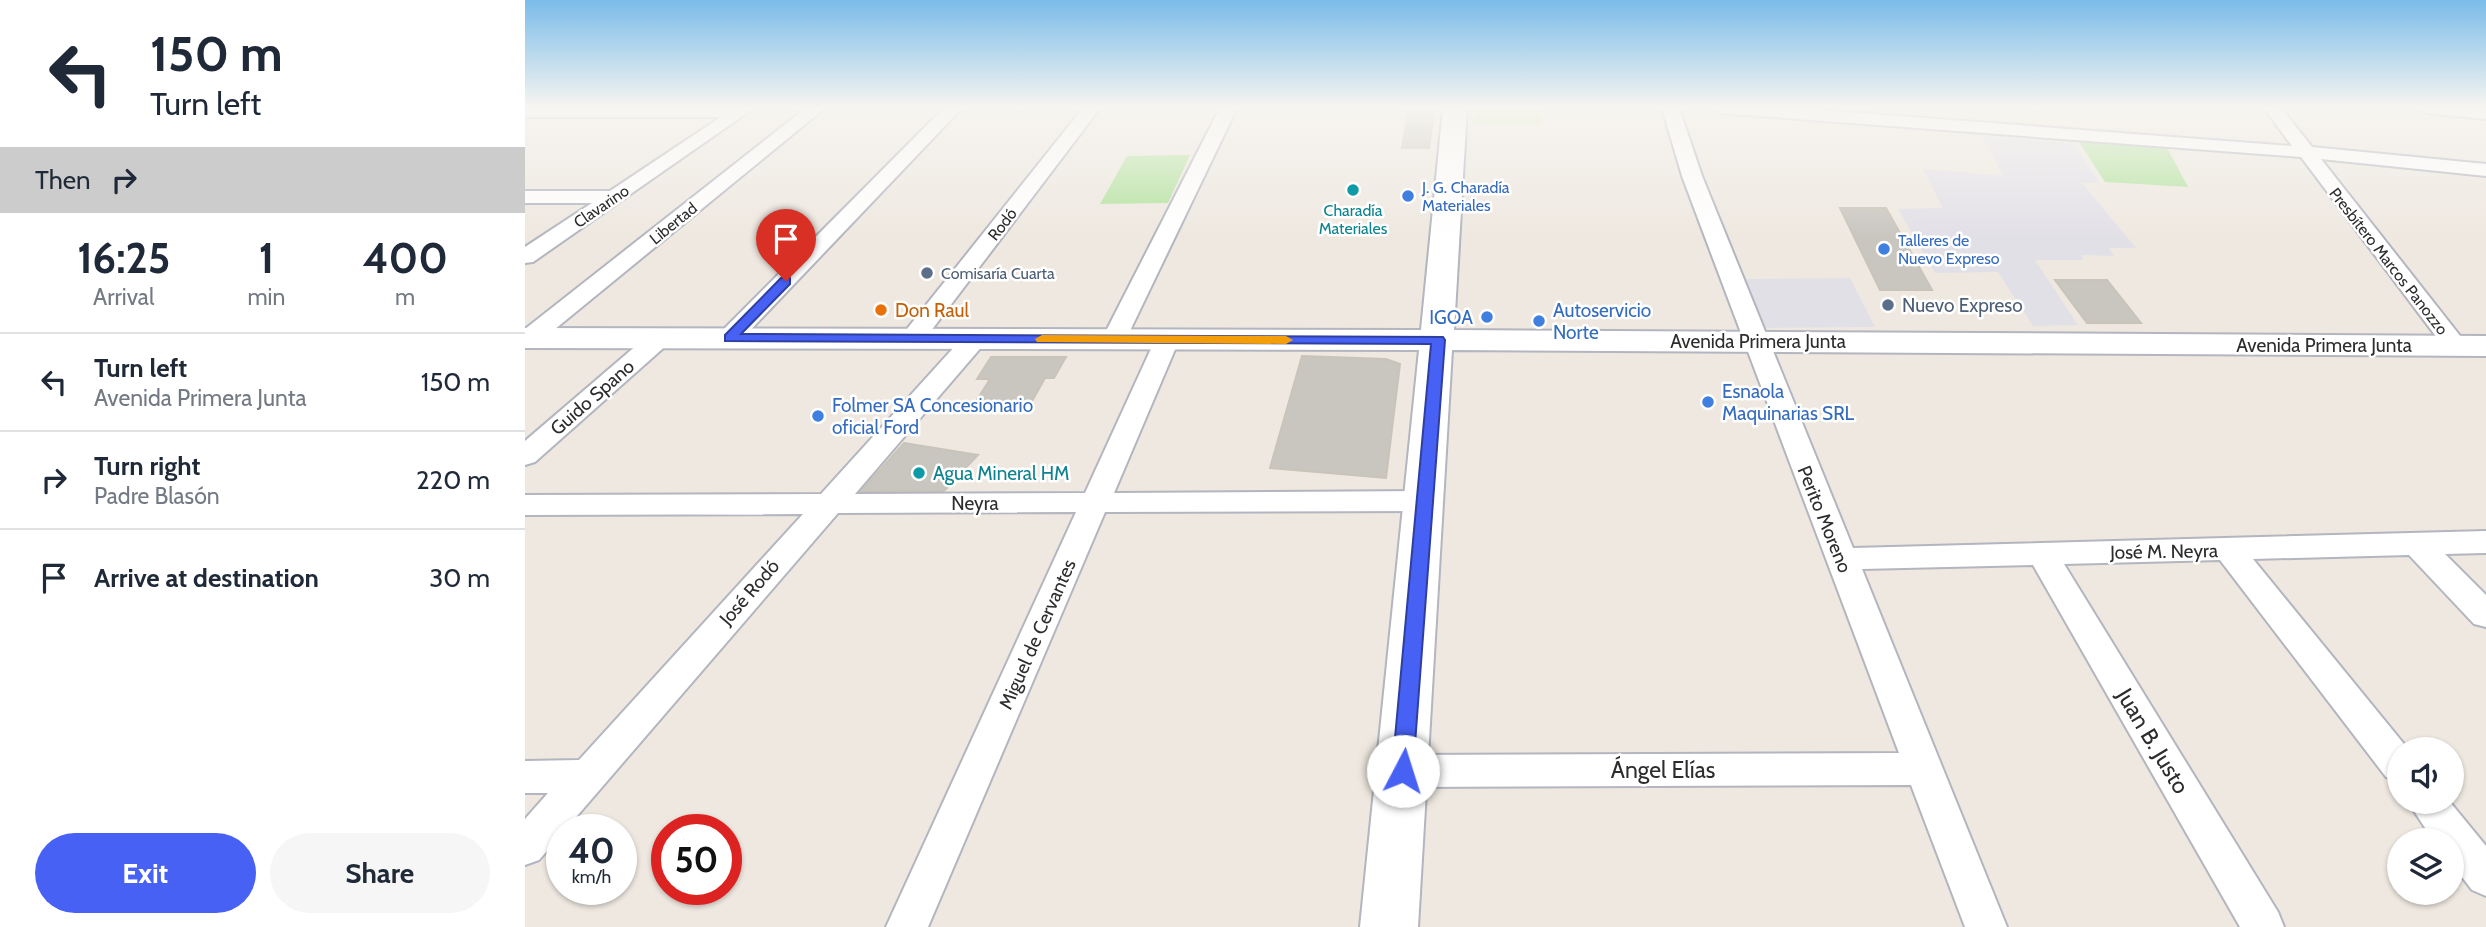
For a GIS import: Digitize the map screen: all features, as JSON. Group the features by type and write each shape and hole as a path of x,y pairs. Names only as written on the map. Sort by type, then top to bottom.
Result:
{"main road":[{"path":"1389,927 1452,151"},
{"name":"Avenida Primera Junta","path":"527,338 2471,346"}],"street":[{"name":"Clavarino","path":"525,257 682,151"},
{"name":"Libertad","path":"527,338 762,151"},
{"path":"729,338 912,151"},
{"name":"Rodó","path":"912,339 1058,151"},
{"path":"1114,339 1208,151"},
{"name":"Perito Moreno","path":"1684,151 1755,341 1986,927"},
{"path":"2294,151 2486,170"},
{"name":"Presbítero Marcos Panozzo","path":"2304,152 2471,346"},
{"path":"525,197 613,197"},
{"name":"Guido Spano","path":"525,456 660,338"},
{"name":"José Rodó","path":"525,847 975,339"},
{"name":"Miguel de Cervantes","path":"907,927 1167,340"},
{"name":"Neyra","path":"525,505 1425,501"},
{"name":"José M. Neyra","path":"1841,559 2486,542"},
{"path":"2417,544 2486,615"},
{"path":"2228,549 2387,751"},
{"name":"Juan B. Justo","path":"2042,554 2263,927"},
{"name":"Ángel Elías","path":"1403,771 1924,769"},
{"path":"525,777 587,776"},
{"path":"2437,814 2483,869"}],"shaded area":[{"path":"1990,151 2079,151 2100,183 2082,183 2136,248 2109,248 2114,256 2082,255 2083,260 2035,260 2078,325 2033,326 1998,272 1935,273 1898,209 1943,208 1923,169 2003,176"},
{"path":"1850,278 1875,327 1763,328 1746,279"}],"green space":[{"path":"2085,151 2169,151 2188,187 2105,182"},
{"path":"1190,155 1168,203 1100,204 1127,156"}],"building":[{"name":"Talleres de Nuevo Expreso","path":"1840,208 1886,208 1932,290 1880,290"},
{"path":"2055,280 2107,280 2141,323 2087,323"},
{"path":"1302,356 1386,359 1400,364 1386,478 1270,468"},
{"path":"991,357 1066,357 1054,378 1045,378 1031,403 975,403 990,379 977,379"},
{"name":"Agua Mineral HM","path":"904,443 978,455 944,491 861,491"}],"slow traffic":[{"path":"1042,339 1286,340"}],"place":[{"name":"Charadía Materiales","path":"1353,190"},
{"name":"J. G. Charadía Materiales","path":"1408,196"},
{"name":"Talleres de Nuevo Expreso","path":"1884,249"},
{"name":"Comisaría Cuarta","path":"927,273"},
{"name":"Nuevo Expreso","path":"1888,305"},
{"name":"Don Raul","path":"881,310"},
{"name":"IGOA","path":"1487,317"},
{"name":"Autoservicio Norte","path":"1539,321"},
{"name":"Esnaola Maquinarias SRL","path":"1708,402"},
{"name":"Folmer SA Concesionario oficial Ford","path":"818,416"},
{"name":"Agua Mineral HM","path":"919,473"}],"route":[{"path":"786,281 729,338 1438,340 1403,771"}]}
